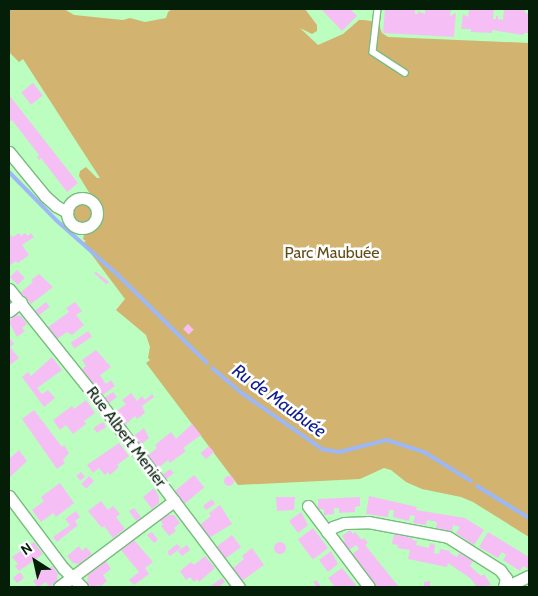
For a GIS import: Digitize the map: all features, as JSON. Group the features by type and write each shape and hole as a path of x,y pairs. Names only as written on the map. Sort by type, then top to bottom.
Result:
{"street":[{"path":"9,152 45,196 56,206 67,212"},
{"name":"Rue Albert Menier","path":"9,289 21,302 239,587"},
{"path":"9,310 21,302"},
{"path":"9,496 72,577 82,587"},
{"path":"59,587 174,501"},
{"path":"308,506 369,587"},
{"path":"327,532 333,527 344,523 368,522 448,537 500,570 506,578 505,587"},
{"path":"505,587 529,576"}],"lane":[{"path":"378,9 373,52 405,73"}],"green space":[{"name":"Parc Maubuée","path":"9,9 64,9 74,15 123,20 130,18 145,22 166,18 168,12 172,9 305,9 317,25 317,31 312,34 300,28 318,45 343,34 359,20 378,22 382,33 388,37 529,43 529,537 473,502 461,497 422,489 406,482 391,470 384,468 360,479 238,485 146,363 150,360 148,358 150,347 146,335 116,310 125,299 83,243 86,241 83,239 84,235 93,231 101,221 99,209 79,176 80,171 86,167 97,178 100,178 23,59 19,62 9,52"},
{"path":"82,203 89,206 92,213 89,220 82,223 75,220 72,213 75,206"}],"building":[{"path":"321,9 350,9 357,16 342,31"},
{"path":"385,9 415,9 415,14 418,14 418,11 425,14 425,9 451,9 450,16 456,13 454,37 383,33"},
{"path":"469,9 494,9 493,19 496,19 496,16 498,16 498,19 503,20 504,9 525,9 525,13 529,14 529,33 524,33 523,35 492,30 492,33 471,32 471,29 461,29 463,14 468,17"},
{"path":"33,83 43,96 31,105 21,92"},
{"path":"9,95 78,183 67,192 41,158 39,160 37,157 39,155 12,120 9,122"},
{"path":"19,233 21,236 25,233 28,236 31,233 34,237 22,245 29,255 18,263 16,261 9,266 9,237"},
{"path":"17,270 25,278 18,285 10,277"},
{"path":"96,272 109,282 106,284 94,273"},
{"path":"39,274 53,287 31,304 21,292"},
{"path":"46,302 50,307 39,315 35,311"},
{"path":"75,302 82,311 76,315 84,325 72,335 67,332 57,339 48,327 69,312 66,308"},
{"path":"15,315 21,316 27,324 22,328 25,331 17,337 9,322"},
{"path":"188,324 194,330 189,335 183,329"},
{"path":"88,331 92,337 75,349 71,343"},
{"path":"9,337 14,344 10,347 19,358 10,365"},
{"path":"96,350 111,367 100,375 106,384 111,380 115,386 101,396 81,370 86,366 82,360"},
{"path":"52,357 62,370 37,388 42,394 48,390 55,398 44,407 22,377 28,372 31,376"},
{"path":"113,392 117,397 108,404 104,398"},
{"path":"131,393 137,401 142,396 145,400 152,394 154,397 142,406 145,413 137,419 135,416 124,426 114,413 126,404 122,400"},
{"path":"86,400 95,413 84,421 86,424 73,434 66,425 60,430 53,420 72,406 74,409"},
{"path":"34,410 62,447 64,445 69,453 63,460 65,463 57,469 22,419"},
{"path":"103,422 106,427 97,433 94,428"},
{"path":"192,424 201,435 183,448 186,451 170,463 168,460 157,469 147,456 157,448 155,445 171,432 176,439"},
{"path":"144,428 149,438 139,446 132,437"},
{"path":"119,443 129,456 117,465 119,467 110,475 108,472 105,475 99,468 93,473 87,465"},
{"path":"209,446 214,452 206,459 201,453"},
{"path":"19,450 27,461 9,478 9,459"},
{"path":"170,469 174,473 165,480 162,475"},
{"path":"81,472 85,477 80,480 76,476"},
{"path":"194,475 204,487 184,504 174,492"},
{"path":"89,476 94,481 86,489 81,484"},
{"path":"227,476 231,476 234,481 233,485 227,486 224,483 224,479"},
{"path":"60,483 74,503 56,517 53,513 41,522 32,510 44,501 41,497"},
{"path":"154,488 159,496 159,503 152,509 143,497"},
{"path":"369,496 417,507 416,510 465,518 484,530 474,545 456,533 460,527 453,525 452,531 436,528 437,522 427,520 426,525 413,523 415,516 410,515 409,521 393,517 394,510 389,510 388,517 366,514"},
{"path":"276,497 295,497 294,510 277,511"},
{"path":"360,497 360,506 355,507 355,512 339,513 339,508 334,508 334,514 324,515 324,509 318,509 318,499"},
{"path":"212,499 215,504 206,510 203,506"},
{"path":"101,501 108,510 113,506 120,514 116,517 125,529 113,538 104,526 102,528 88,511"},
{"path":"220,505 232,524 209,538 200,525 211,516 209,513"},
{"path":"134,508 141,517 136,521 129,511"},
{"path":"76,511 80,517 75,521 78,525 57,542 53,537 70,525 65,519"},
{"path":"301,512 308,525 298,533 289,521"},
{"path":"167,515 174,515 180,523 174,528 176,531 169,536 161,526 163,524 160,520"},
{"path":"313,528 328,548 313,559 298,539"},
{"path":"350,530 353,534 355,532 362,540 364,538 368,543 365,545 399,587 377,587 352,554 359,549 356,545 349,550 343,542 345,540 342,536"},
{"path":"152,532 158,540 154,543 147,535"},
{"path":"488,532 529,557 528,569 523,566 520,571 503,560 506,555 502,552 498,558 479,547"},
{"path":"394,534 412,538 412,540 417,541 416,545 429,548 430,543 435,545 434,553 439,554 440,549 450,551 450,553 457,557 459,553 473,561 470,566 481,576 484,574 491,585 477,587 470,578 448,563 447,567 408,559 410,550 397,548 398,545 392,544"},
{"path":"232,535 241,547 225,559 216,547"},
{"path":"134,540 153,562 145,568 149,574 134,585 129,580 139,572 121,550"},
{"path":"34,542 43,554 19,571 15,566 18,564 12,557"},
{"path":"278,542 282,542 286,548 282,554 278,554 274,550 274,546"},
{"path":"177,544 181,548 170,556 167,552"},
{"path":"187,545 190,550 182,556 178,551"},
{"path":"79,546 82,551 86,547 92,554 79,564 73,563 67,556"},
{"path":"252,548 264,565 242,581 233,568 244,559 242,556"},
{"path":"331,551 338,564 328,572 319,560"},
{"path":"205,556 215,568 199,582 197,579 194,582 190,577 186,580 180,571 191,562 194,565"},
{"path":"106,561 111,569 103,575 107,581 100,587 99,585 91,587 87,582 88,575"},
{"path":"44,566 47,570 52,566 58,574 57,581 49,587 46,582 38,587 33,581 37,578 34,573"},
{"path":"342,568 356,585 353,587 335,587 328,578"},
{"path":"20,572 24,578 17,583 13,578"},
{"path":"222,578 225,582 218,587 209,587"},
{"path":"316,580 321,587 317,587 313,582"},
{"path":"430,581 430,586 424,586 424,582"}],"waterway":[{"name":"Ru de Maubuée","path":"9,172 56,220 118,275 207,363"},
{"name":"Ru de Maubuée","path":"212,368 243,394 322,449 339,452 387,440 424,452 471,481"},
{"name":"Ru de Maubuée","path":"477,486 529,518"}]}
